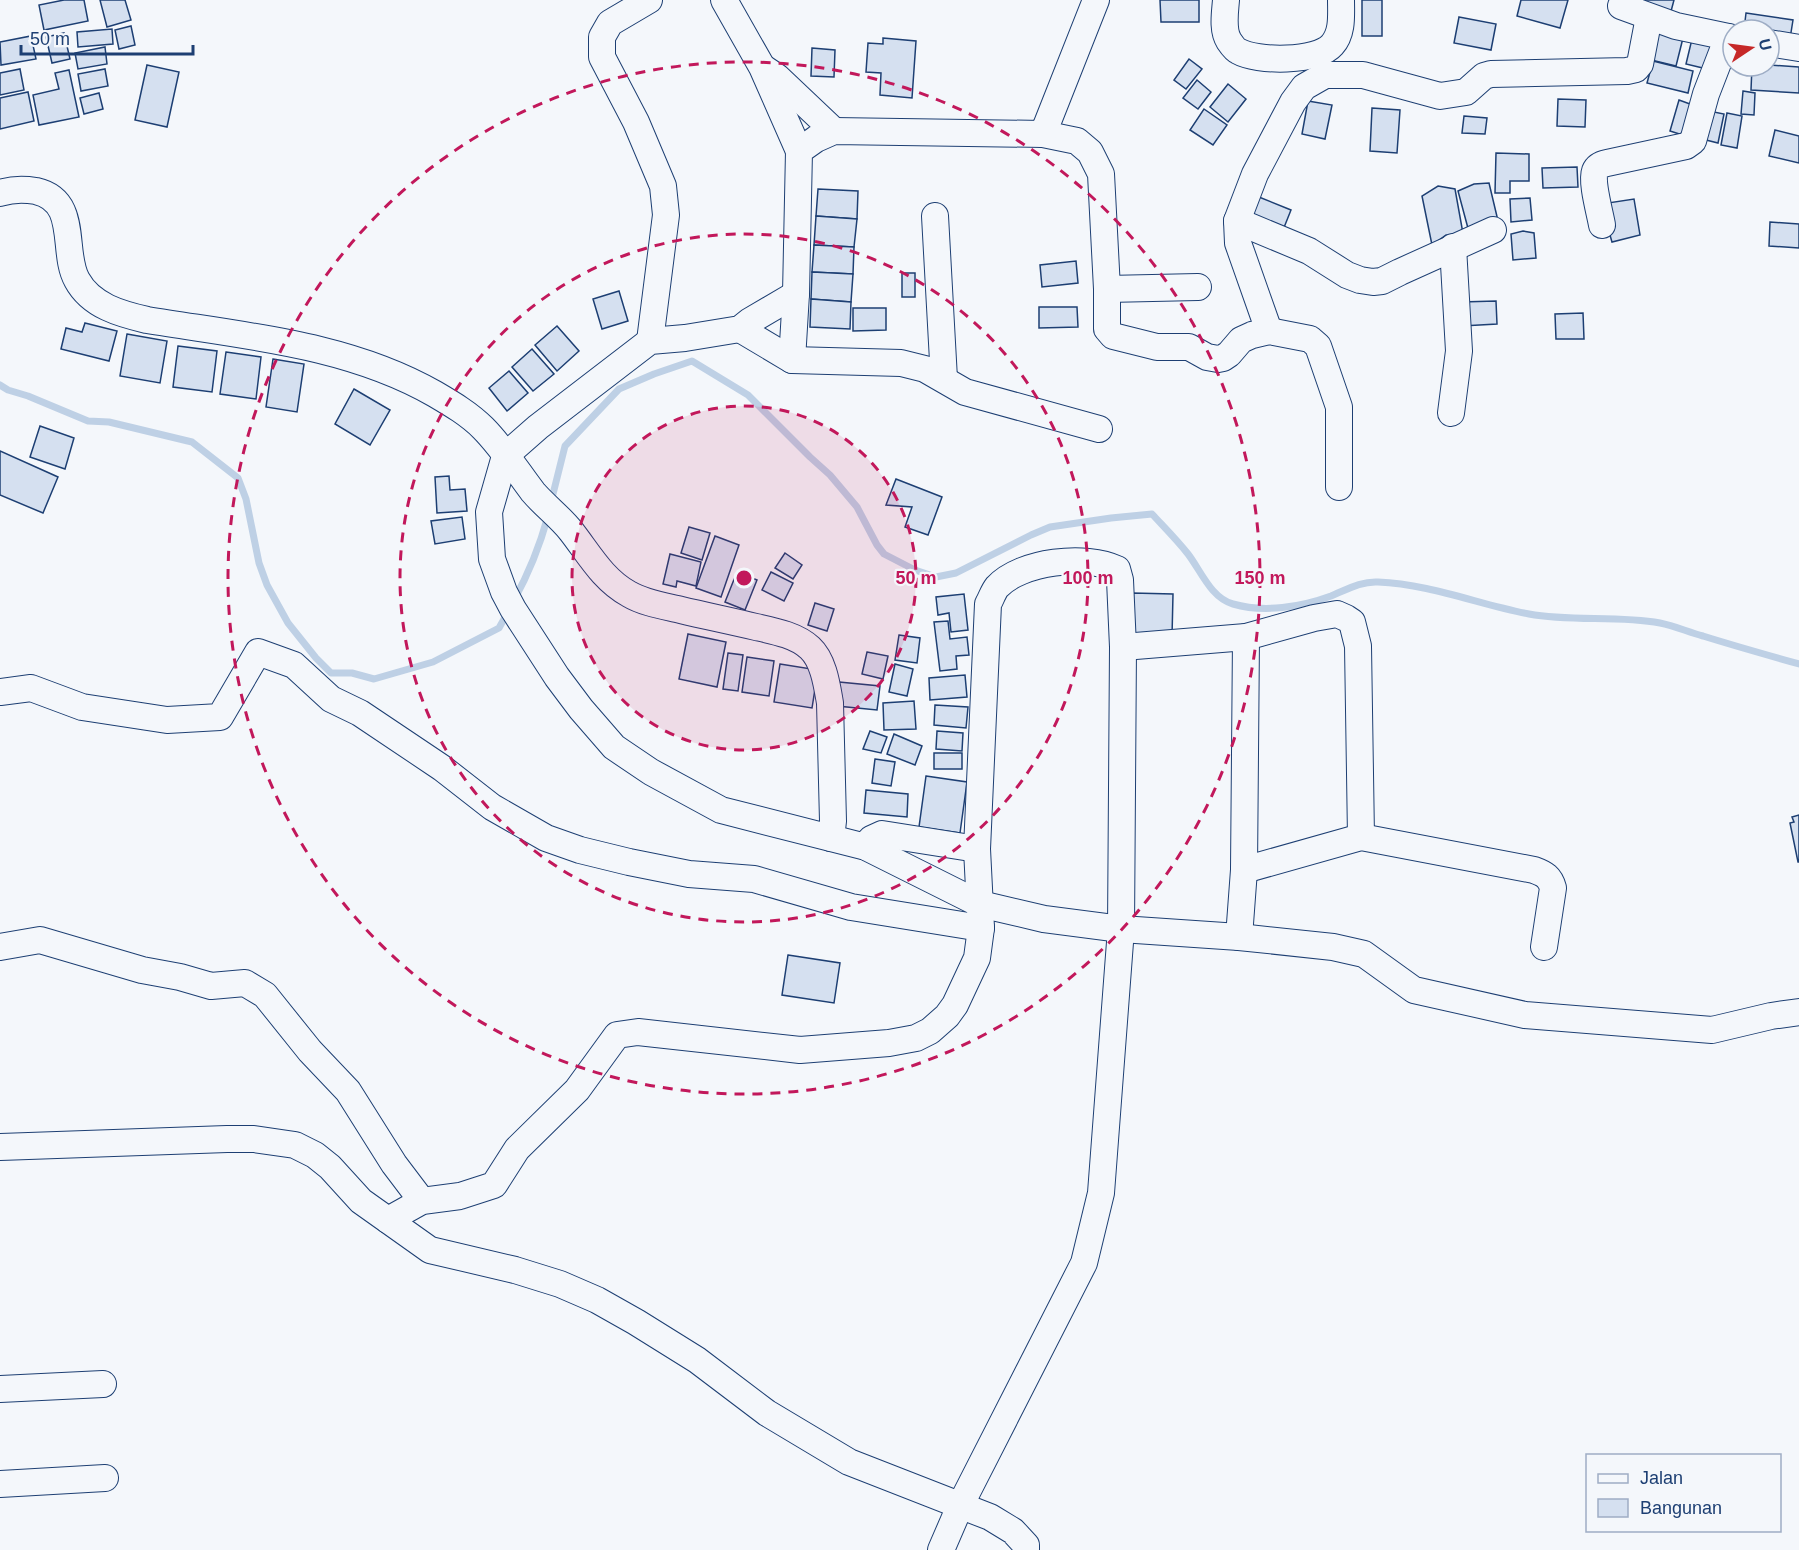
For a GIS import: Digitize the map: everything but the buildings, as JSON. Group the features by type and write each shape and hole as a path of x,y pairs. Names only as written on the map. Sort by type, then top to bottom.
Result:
{"street":[{"path":"649,0 610,23 602,37 602,57 636,122 663,186 666,215 650,341"},
{"path":"724,0 762,67 799,151 792,360"},
{"path":"1043,134 1096,0"},
{"path":"1226,0 1225,26 1228,40 1238,51 1252,56 1275,58 1304,57 1331,46 1339,34 1341,0"},
{"path":"1621,6 1676,26 1721,35"},
{"path":"1269,332 1238,243 1237,221 1255,174 1293,102 1304,87 1325,75 1363,75 1440,96 1466,92 1484,76 1491,74 1627,71 1636,69 1640,64 1649,17"},
{"path":"1781,45 1799,48"},
{"path":"1602,225 1595,186 1597,168 1607,163 1686,146 1693,141 1706,94 1721,58"},
{"path":"762,67 777,77 834,131"},
{"path":"799,151 816,139 834,131 1043,134 1077,141 1090,152 1101,174 1107,329 1113,336 1157,347 1189,347 1207,357 1218,359 1229,354 1241,340 1252,335 1269,332 1310,339 1318,346 1339,407 1338,487"},
{"path":"0,192 26,189 51,197 64,214 77,281 93,298 105,306 147,320 289,343 350,357 425,388 458,408 483,428 536,495 570,530 593,562 610,581 630,595 658,605 779,632 800,641 811,649 819,661 830,703 833,821 831,838"},
{"path":"935,216 944,379"},
{"path":"1237,221 1309,251 1347,275 1373,282 1382,281 1493,230"},
{"path":"1451,413 1459,351 1453,247"},
{"path":"1107,289 1198,287"},
{"path":"796,294 740,329 650,341 538,427 505,456 489,512 492,559 508,600 569,693 614,747 651,772 721,810 866,847 980,916"},
{"path":"740,329 792,360 901,363 925,369 964,392 1099,429"},
{"path":"387,1220 422,1201 460,1196 494,1185 517,1149 577,1090 617,1035 638,1032 800,1050 889,1043 916,1038 940,1023 955,1005 977,958 980,916 977,849 988,604 996,589 1010,576 1029,568 1057,562 1106,564 1117,569 1120,579 1123,647 1121,929 1101,1193 1084,1263 960,1506 941,1550"},
{"path":"1123,647 1246,637 1337,614 1352,622 1358,646 1361,837"},
{"path":"1239,937 1244,870 1246,637"},
{"path":"0,692 31,688 82,707 167,720 220,717 258,652 294,665 331,699 360,713 442,768 492,807 546,838 579,850 629,862 689,874 754,879 851,907 1044,919 1121,929 1239,937 1333,947 1364,954 1414,990 1525,1015 1712,1030 1799,1012"},
{"path":"866,847 871,839 882,834 977,849"},
{"path":"1244,870 1361,837 1534,870 1546,875 1551,880 1553,888 1544,947"},
{"path":"0,947 40,940 142,970 180,976 211,986 245,983 265,995 309,1051 348,1091 394,1164 422,1201"},
{"path":"0,1147 227,1139 254,1139 295,1145 322,1161 361,1201 430,1250 515,1270 560,1284 597,1300 697,1360 767,1413 849,1462 990,1517 1013,1531 1026,1545 1026,1550"},
{"path":"0,1389 103,1384"},
{"path":"0,1484 105,1478"}],"waterway":[{"path":"551,502 565,446 619,389 692,361 748,395 830,475 857,507 884,554 915,570 936,577 956,573 1050,527 1152,514 1188,554 1213,590 1225,601 1245,607 1295,606 1331,596 1354,586 1378,582 1435,590 1529,614 1660,623 1799,664"},
{"path":"0,385 88,421 109,422 192,442 238,478 246,499 259,563 267,585 288,623 331,673 352,673 374,679 433,662 499,628 508,612"},
{"path":"514,600 534,559 548,516"}]}
